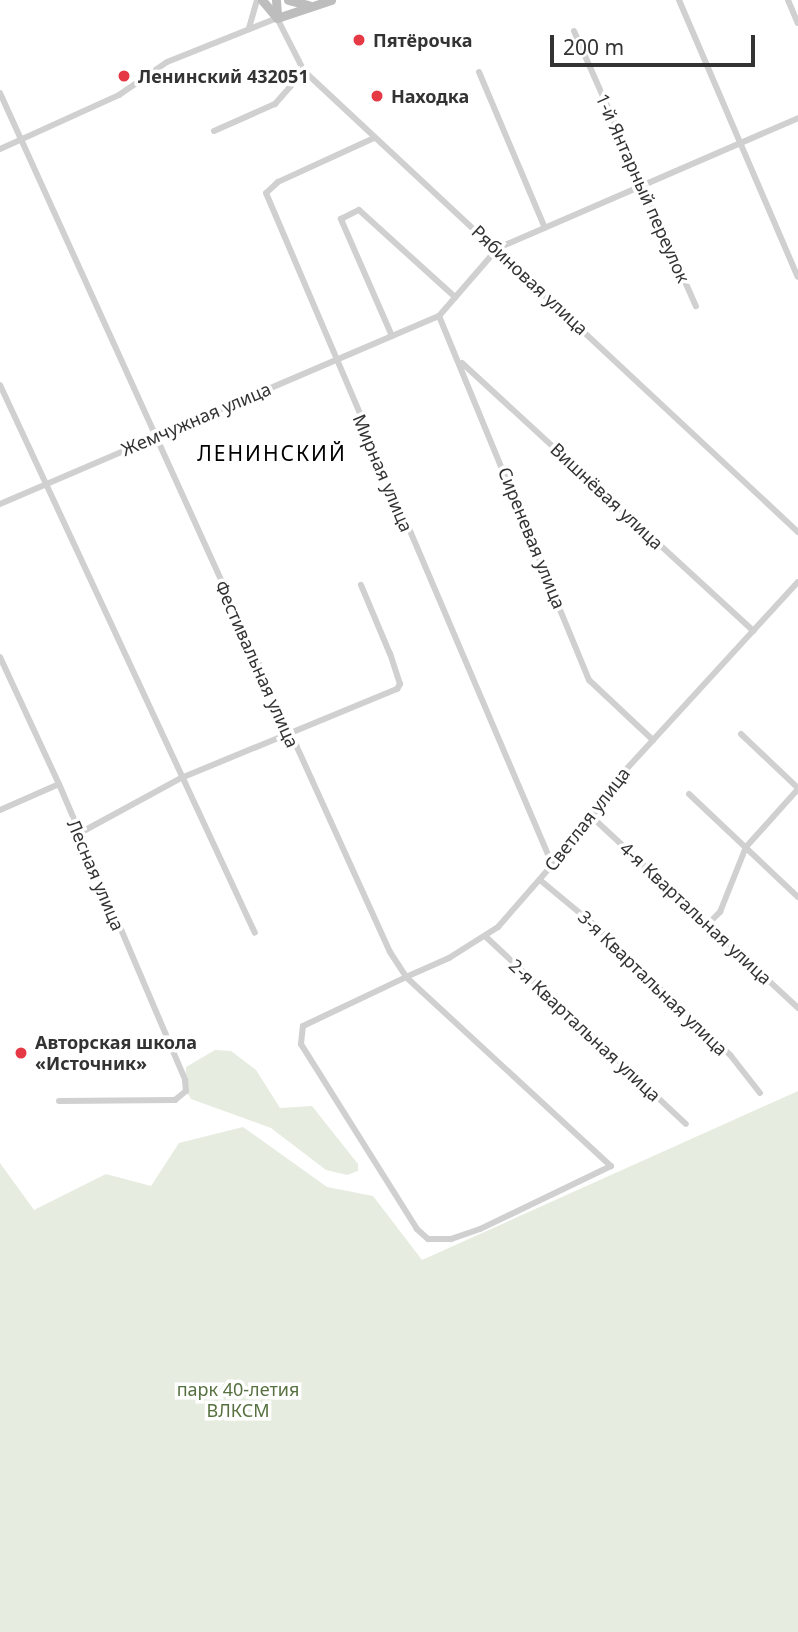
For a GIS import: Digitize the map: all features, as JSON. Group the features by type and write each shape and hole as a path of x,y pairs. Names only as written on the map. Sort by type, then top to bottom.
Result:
{"main road":[{"path":"259,0 277,18"},
{"path":"276,0 277,18"},
{"path":"288,0 313,6"},
{"path":"277,18 331,0"}],"street":[{"path":"248,29 259,0"},
{"path":"679,0 738,144 798,277"},
{"path":"788,0 798,23"},
{"path":"0,149 119,95 167,62 277,18"},
{"name":"Рябиновая улица","path":"277,18 304,71 374,138 498,248 798,532"},
{"name":"1-й Янтарный переулок","path":"574,31 640,187 696,306"},
{"path":"214,131 275,104 304,71"},
{"path":"479,72 545,228"},
{"name":"Фестивальная улица","path":"0,93 390,952 406,977 611,1166 480,1229 451,1240 428,1239"},
{"path":"439,316 498,248 798,118"},
{"name":"Мирная улица","path":"374,138 278,182 266,193 334,360 552,864"},
{"path":"392,335 341,219 359,210 455,297"},
{"name":"Жемчужная улица","path":"0,504 439,316"},
{"name":"Сиреневая улица","path":"439,316 460,361 589,680 653,740"},
{"name":"Вишнёвая улица","path":"460,361 753,631"},
{"path":"0,386 255,933"},
{"name":"Светлая улица","path":"428,1239 417,1229 301,1044 303,1026 485,936 509,917 593,818 599,799 798,582"},
{"path":"78,834 181,778 290,736 400,684 361,585"},
{"name":"Лесная улица","path":"0,657 59,784 78,834 182,1069 184,1094 175,1100 59,1101"},
{"path":"709,923 720,912 746,847 798,789 741,734"},
{"path":"0,810 59,784"},
{"path":"689,794 798,897"},
{"name":"4-я Квартальная улица","path":"593,818 798,1008"},
{"name":"3-я Квартальная улица","path":"540,880 592,923 731,1056 760,1093"},
{"name":"2-я Квартальная улица","path":"485,936 685,1124"}],"green space":[{"path":"215,1050 231,1051 256,1070 280,1108 312,1106 358,1164 358,1171 347,1175 326,1170 271,1128 191,1099 185,1089 186,1067"},
{"name":"парк 40-летия ВЛКСМ","path":"798,1091 798,1632 0,1632 0,1163 34,1210 106,1174 151,1186 179,1143 243,1127 327,1187 373,1196 422,1260"}],"place":[{"name":"Пятёрочка","path":"359,40"},
{"name":"Ленинский 432051","path":"124,76"},
{"name":"Находка","path":"377,96"},
{"name":"Авторская школа «Источник»","path":"21,1053"}],"district":[{"name":"ЛЕНИНСКИЙ","path":"272,453"}]}
